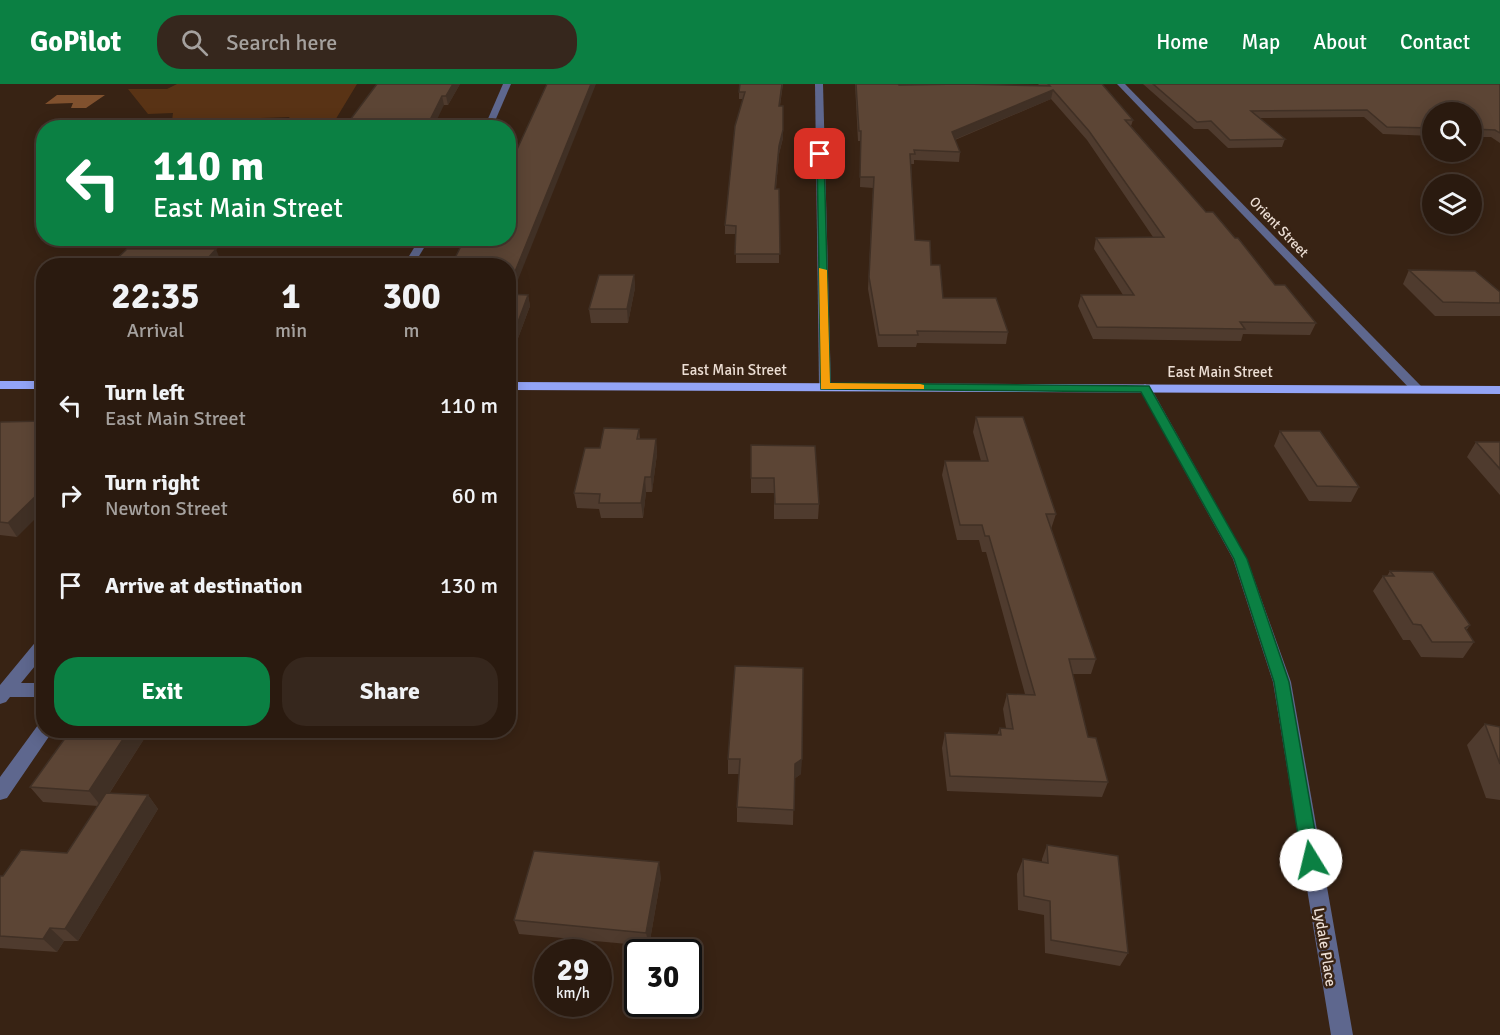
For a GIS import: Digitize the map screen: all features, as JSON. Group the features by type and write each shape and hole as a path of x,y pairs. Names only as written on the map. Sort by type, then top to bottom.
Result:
{"main road":[{"path":"0,385 36,385"},
{"name":"East Main Street","path":"516,386 1500,390"}],"street":[{"path":"491,120 507,84"},
{"path":"819,84 825,387"},
{"name":"Orient Street","path":"1121,84 1418,390"},
{"name":"Lydale Place","path":"1145,388 1240,559 1282,682 1342,1035"},
{"path":"3,694 36,653"},
{"path":"3,694 36,691"},
{"path":"0,792 38,738"}],"shaded area":[{"path":"177,84 357,84 335,120 286,120 290,117 172,120 173,113 148,114 128,89 167,89"},
{"path":"57,95 105,95 86,108 71,108 73,103 45,104"}],"building":[{"path":"377,84 453,84 446,96 442,96 430,120 350,120"},
{"path":"547,84 591,84 516,269 516,258 455,258 461,246 516,246 516,152"},
{"path":"740,84 782,84 779,106 783,106 783,130 779,146 775,189 779,189 780,254 735,254 736,226 725,225 735,126 745,92 739,92"},
{"path":"856,84 1050,86 1048,84 1102,84 1133,120 1125,120 1206,212 1213,212 1235,238 1238,238 1275,285 1285,285 1316,323 1240,322 1245,329 1097,327 1081,295 1134,295 1096,238 1164,237 1089,131 1053,90 952,132 960,152 914,150 915,154 910,154 915,240 930,241 931,265 940,265 943,298 996,298 1008,332 917,331 918,335 879,335 869,277 874,177 860,177 861,131 859,131"},
{"path":"1153,84 1500,84 1500,133 1495,130 1482,129 1482,102 1422,102 1422,128 1387,127 1367,110 1251,111 1285,139 1230,140 1211,121 1197,122"},
{"path":"127,249 216,249 208,258 117,258"},
{"path":"1409,270 1475,271 1500,292 1500,303 1443,302"},
{"path":"599,275 634,275 627,309 589,309"},
{"path":"516,294 528,295 516,327"},
{"path":"976,417 1023,417 1056,514 1046,514 1096,659 1069,659 1088,737 1096,738 1108,782 950,776 945,733 1001,735 1000,728 1013,729 1007,694 1035,695 989,536 985,536 982,525 960,525 945,461 988,461"},
{"path":"36,421 36,496 8,523 0,522 1,422"},
{"path":"604,428 639,429 637,439 656,439 651,477 645,477 641,503 599,503 600,494 574,493 585,448 600,448"},
{"path":"1280,431 1320,431 1359,487 1317,486"},
{"path":"1476,442 1500,442 1500,469"},
{"path":"751,445 815,446 819,504 775,504 774,478 751,478"},
{"path":"1390,571 1433,572 1470,625 1465,628 1474,642 1432,642 1421,625 1413,624 1383,576 1394,576"},
{"path":"735,666 803,668 802,759 795,764 794,810 737,807 740,759 728,759"},
{"path":"1485,724 1500,727 1500,764"},
{"path":"65,738 124,738 89,791 30,787"},
{"path":"106,793 148,795 65,929 50,928 43,939 0,936 0,876 3,876 21,850 67,853"},
{"path":"1047,845 1118,856 1128,953 1051,940 1050,901 1024,896 1023,859 1048,863"},
{"path":"534,851 659,862 646,933 514,920"}],"slow traffic":[{"path":"823,270 825,387 920,387"}],"route":[{"path":"820,154 825,387 1145,388 1240,559 1282,682 1311,860"}]}
